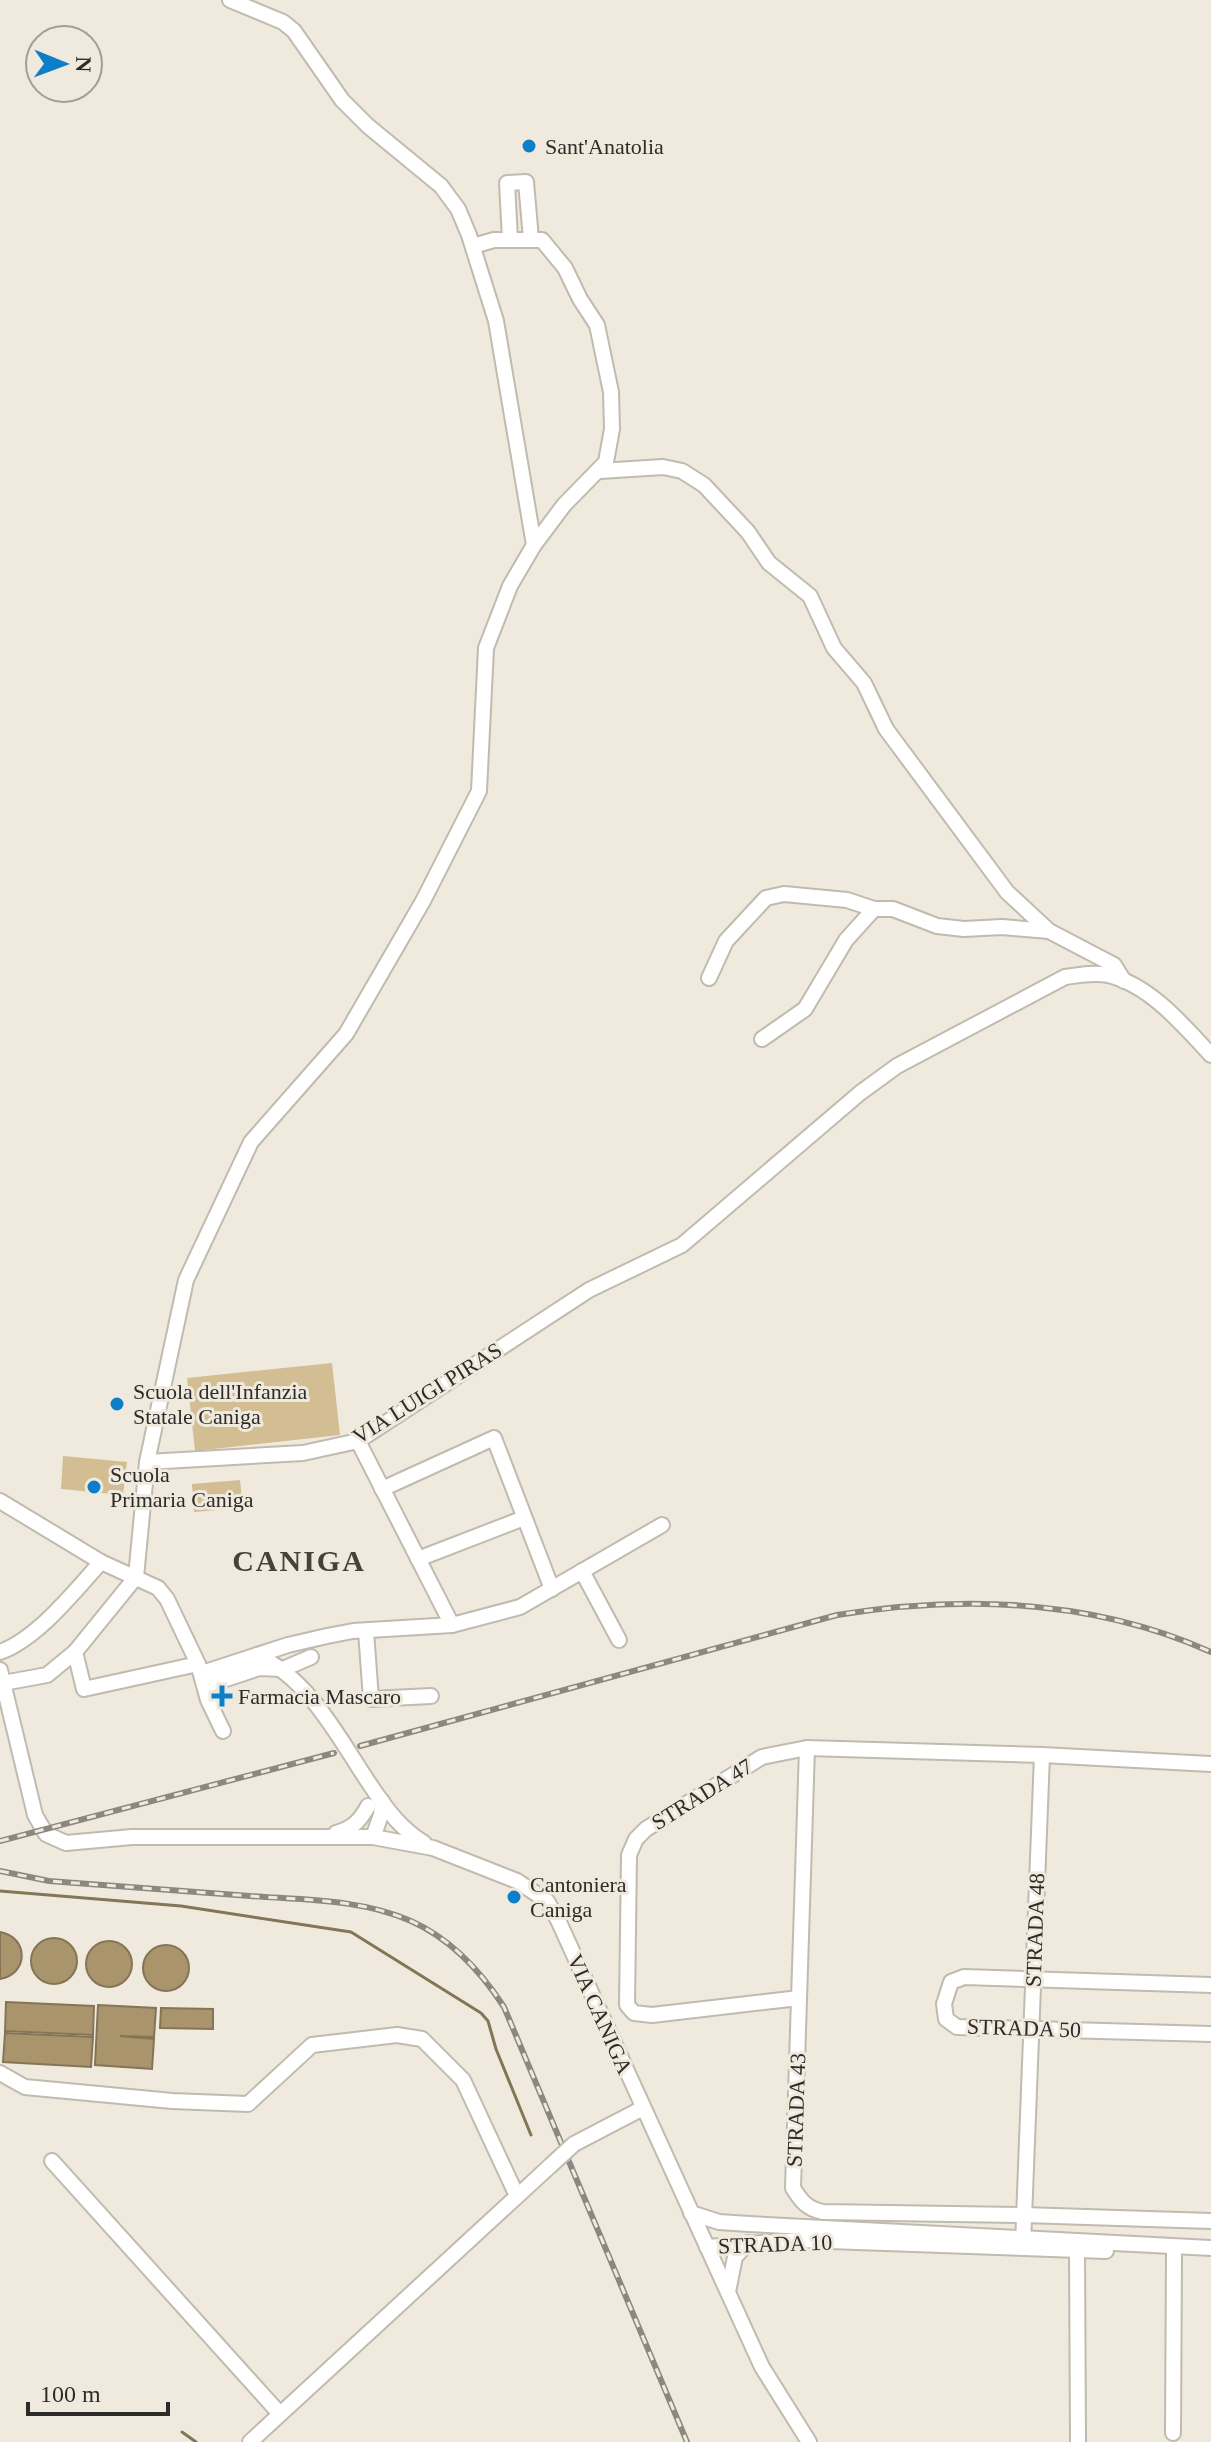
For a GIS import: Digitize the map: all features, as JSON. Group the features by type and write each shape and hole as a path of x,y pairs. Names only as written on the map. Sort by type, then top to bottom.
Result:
{"street":[{"path":"230,0 283,22 294,31 342,100 368,126 441,186 458,209 496,321 534,545"},
{"path":"510,239 507,183 526,182 531,239"},
{"path":"2,1676 47,1675 75,1652 136,1577 147,1462 186,1280 240,1161 266,1122 346,1034 423,901 479,791 486,648 510,586 534,545 571,497 606,462 612,429 611,392 597,325 565,268 542,240 494,240 473,246"},
{"path":"600,471 663,467 682,471 704,485 748,532 769,563 810,596 834,648 864,683 886,729 1007,892 1049,931 1114,965 1124,981 1175,1017 1211,1055"},
{"path":"709,978 726,941 766,898 784,894 847,900 874,909 893,909 937,926 1049,931"},
{"path":"762,1039 805,1009 846,940 874,909"},
{"name":"VIA LUIGI PIRAS","path":"147,1462 303,1453 358,1441 575,1298 682,1245 860,1093 897,1066 1065,977 1108,975 1124,981"},
{"path":"382,1489 494,1438 552,1589"},
{"path":"358,1441 452,1625"},
{"path":"0,1501 101,1562 158,1588 167,1599 202,1674 208,1700 223,1731"},
{"path":"418,1559 524,1518"},
{"path":"202,1674 257,1655 337,1634 452,1625 520,1607 662,1525"},
{"path":"0,1652 15,1647 63,1604 101,1562"},
{"path":"582,1571 619,1640"},
{"path":"366,1631 371,1699 431,1696"},
{"path":"307,1692 311,1657 337,1634"},
{"path":"283,1669 283,1663 296,1644"},
{"path":"75,1652 84,1689 259,1668 283,1669 311,1657"},
{"path":"257,1655 283,1669 307,1692 369,1782 375,1804 373,1837"},
{"name":"VIA CANIGA","path":"2,1676 35,1815 42,1830 55,1839 66,1843 132,1837 373,1837 433,1848 517,1881 547,1901 762,2367 809,2442"},
{"name":"STRADA 47","path":"799,1998 652,2015 634,2013 627,2005 627,1875 629,1855 636,1839 646,1829 762,1757 807,1748 1211,1764"},
{"name":"STRADA 43","path":"807,1748 793,2188 800,2201 812,2210 823,2212 1211,2221"},
{"name":"STRADA 48","path":"1023,2243 1042,1755"},
{"path":"321,1838 351,1828 375,1804"},
{"path":"375,1804 410,1834 433,1848"},
{"name":"STRADA 50","path":"1211,1985 964,1977 951,1982 944,2004 946,2019 957,2027 1211,2034"},
{"path":"0,2073 25,2087 172,2101 248,2104 312,2045 397,2035 422,2039 463,2080 517,2196"},
{"path":"250,2442 574,2144 643,2108"},
{"path":"52,2161 280,2414"},
{"path":"691,2213 719,2222 734,2223"},
{"name":"STRADA 10","path":"707,2247 734,2223 1023,2243 1077,2250 1211,2255"},
{"name":"STRADA 10","path":"707,2247 730,2248 748,2243 801,2240 1211,2248"},
{"path":"728,2293 735,2257 748,2243"},
{"path":"1077,2250 1078,2442"},
{"path":"1173,2433 1174,2253"}],"shaded area":[{"path":"332,1363 340,1435 195,1451 187,1378"},
{"path":"63,1456 127,1462 123,1495 61,1489"},
{"path":"240,1480 243,1508 194,1512 192,1484"},
{"path":"0,1932 16,1941 22,1956 16,1970 0,1979"},
{"path":"54,1938 70,1945 77,1961 70,1977 54,1984 38,1977 31,1961 38,1945"},
{"path":"109,1941 125,1948 132,1964 125,1980 109,1987 93,1980 86,1964 93,1948"},
{"path":"166,1945 182,1952 189,1968 182,1984 166,1991 150,1984 143,1968 150,1952"},
{"path":"6,2002 94,2006 93,2035 5,2031"},
{"path":"98,2005 156,2008 154,2037 120,2036 154,2039 152,2069 95,2065"},
{"path":"161,2008 213,2009 213,2029 160,2028"},
{"path":"5,2033 93,2037 91,2067 3,2062"}],"waterway":[{"path":"0,1891 181,1906 351,1932 481,2013 488,2021 531,2135"},
{"path":"182,2432 196,2442"}],"railway":[{"path":"360,1746 837,1615 884,1609 979,1604 1074,1612 1166,1634 1211,1652"},
{"path":"0,1841 334,1753"},
{"path":"0,1871 49,1881 352,1904 411,1921 452,1946 475,1968 504,2007 687,2442"}],"place":[{"name":"Sant'Anatolia","path":"529,146"},
{"name":"Scuola dell'Infanzia Statale Caniga","path":"117,1404"},
{"name":"Scuola Primaria Caniga","path":"94,1487"},
{"name":"Farmacia Mascaro","path":"222,1696"},
{"name":"Cantoniera Caniga","path":"514,1897"}],"district":[{"name":"CANIGA","path":"299,1560"}]}
